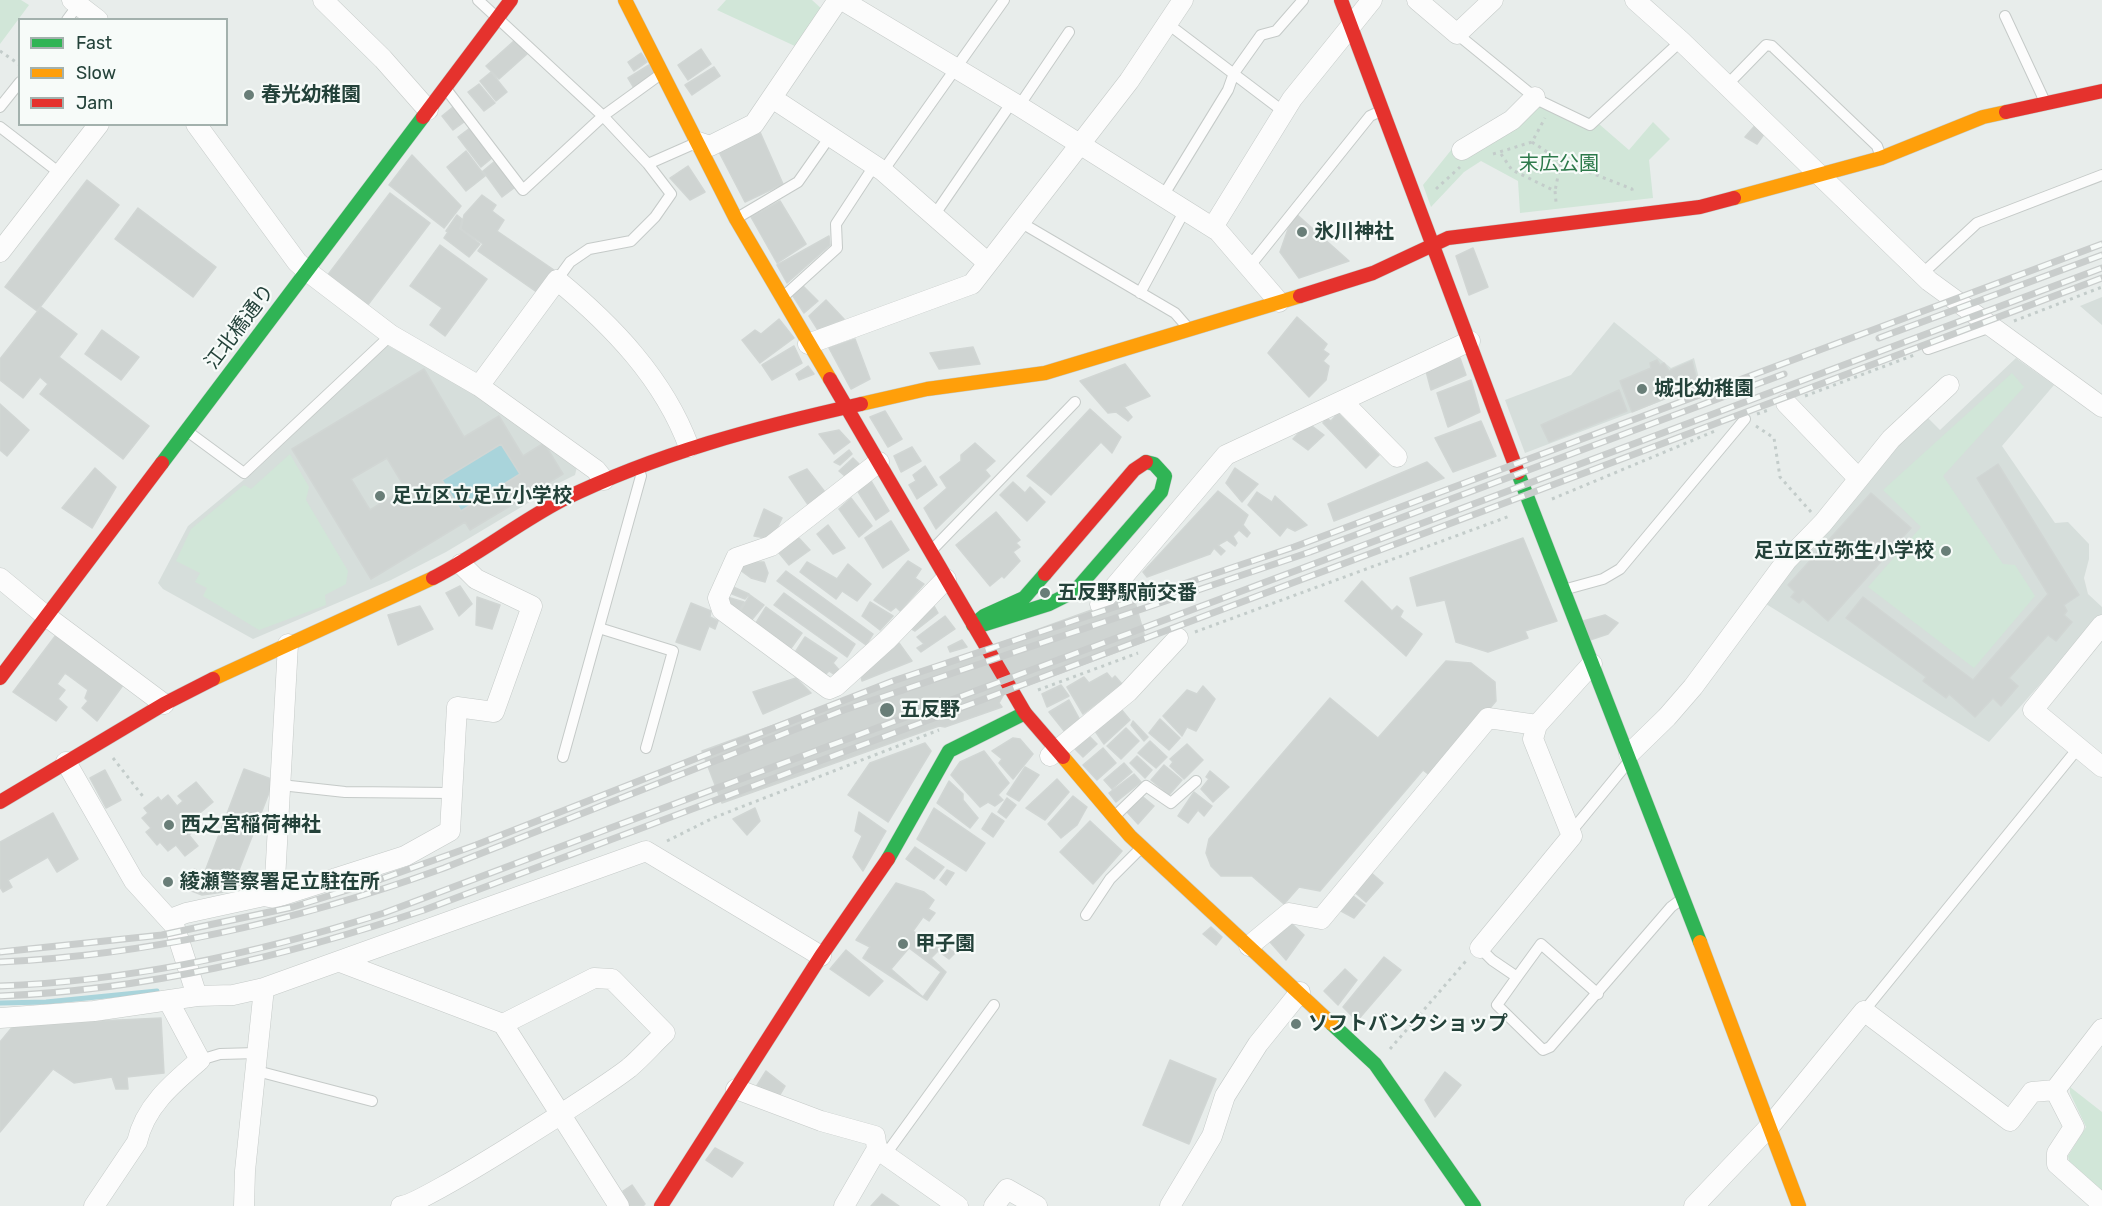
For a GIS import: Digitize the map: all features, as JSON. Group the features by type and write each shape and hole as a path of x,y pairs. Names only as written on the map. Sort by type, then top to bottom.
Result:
{"street":[{"path":"322,0 383,59 428,110"},
{"name":"江北橋通り","path":"0,678 511,0"},
{"path":"625,0 664,72 736,219 1025,713 1054,753 1111,820 1300,992 1375,1064 1468,1204"},
{"path":"808,344 972,284 1080,144 1183,0"},
{"path":"1341,0 1562,590 1629,757 1799,1206"},
{"path":"1213,227 1284,112 1372,0"},
{"path":"1417,0 1457,34 1493,0"},
{"path":"1636,1 1681,41 1922,274 1992,328 2102,406"},
{"path":"698,142 710,146 754,124 834,2 955,68 1213,227 1279,302"},
{"path":"73,8 94,18"},
{"path":"0,802 164,704 461,564 559,502 604,480 690,447 761,426 846,409 927,389 1044,373 1373,273 1433,243 1448,238 1700,207 1822,176 1881,158 1983,117 2102,91"},
{"path":"772,98 879,169 988,263"},
{"path":"1462,158 1512,120 1543,102"},
{"path":"0,252 97,126"},
{"path":"197,126 297,262 307,271 391,335 479,386 596,470 604,480"},
{"path":"479,386 557,280 607,324 664,393 690,447"},
{"path":"1100,604 1226,455 1470,341"},
{"path":"1629,757 1693,687 1787,560 1823,523 1891,439 1949,385"},
{"path":"1342,401 1397,457"},
{"path":"1786,403 1858,478"},
{"path":"879,462 771,546 736,558 718,598 722,610 829,689 888,639 946,579"},
{"path":"1140,464 1154,464 1161,470 1165,476 1161,492 1075,591 1049,604 982,625 973,625 977,619 1009,607 1024,598 1140,464"},
{"path":"170,919 186,913 253,899 274,898 405,856 450,831 456,707 494,712 532,606 476,579 461,564"},
{"path":"0,578 46,616 164,704"},
{"path":"2094,755 2033,710 2102,625"},
{"path":"1054,753 1128,692 1178,638"},
{"path":"274,898 288,644"},
{"path":"1480,948 1572,836 1533,739 1537,725 1592,664"},
{"path":"662,1206 821,956 878,878 949,751 1025,713"},
{"path":"1249,945 1289,913 1321,919 1488,718 1537,725"},
{"path":"66,762 134,881 170,919 197,996"},
{"path":"0,786 28,785"},
{"path":"0,1018 169,1002 197,996 233,995 264,988 646,851 821,956"},
{"path":"340,962 502,1024 558,1115 619,1206"},
{"path":"401,1206 441,1187 558,1115 628,1068 665,1033 612,979 602,977 594,978 502,1024"},
{"path":"244,1206 245,1171 264,988"},
{"path":"1170,1206 1212,1136 1225,1096 1258,1044 1300,992"},
{"path":"99,1204 138,1142 140,1130 166,1088 200,1060 169,1002"},
{"path":"1694,1206 1770,1126 1864,1011 2010,1121 2032,1092 2055,1090 2102,1029"},
{"path":"736,1089 821,1121 875,1136 881,1151 958,1206"},
{"path":"2055,1090 2074,1127 2057,1153 2057,1164 2102,1204"},
{"path":"844,1206 881,1151"},
{"path":"994,1206 1007,1189 1037,1206"}],"lane":[{"path":"477,0 603,116 648,164 671,194 655,217 631,241 589,249 570,262 557,280"},
{"path":"781,299 837,248 836,224 1004,0"},
{"path":"1163,196 1228,90 1234,74 1261,35 1276,31 1303,0"},
{"path":"2005,16 2046,104"},
{"path":"1168,24 1284,112"},
{"path":"933,217 1069,32"},
{"path":"1457,34 1543,102 1590,125 1681,41"},
{"path":"1727,85 1766,45 1772,46 1877,146 1881,158"},
{"path":"445,87 523,190 603,116 664,72"},
{"path":"0,107 18,84"},
{"path":"1249,267 1370,116 1383,110"},
{"path":"0,126 61,174"},
{"path":"736,219 798,182 831,135"},
{"path":"648,164 698,142"},
{"path":"1922,274 1977,223 2102,175"},
{"path":"1140,293 1185,210"},
{"path":"1020,222 1175,313 1189,329"},
{"path":"1928,350 1992,328"},
{"path":"186,430 244,473 391,335"},
{"path":"930,551 1075,402"},
{"path":"1562,590 1603,579 1620,569 1745,419"},
{"path":"563,757 641,476 638,467"},
{"path":"598,628 673,651 646,748"},
{"path":"1864,1011 2094,755"},
{"path":"1570,833 1629,757"},
{"path":"1111,820 1146,786 1171,803 1196,781"},
{"path":"280,785 345,792 452,793"},
{"path":"1086,915 1110,879 1142,847"},
{"path":"1598,993 1541,944 1497,1005 1544,1050 1550,1047 1598,993 1671,907 1683,898"},
{"path":"1480,948 1492,960 1517,977"},
{"path":"881,1151 994,1005"},
{"path":"200,1060 220,1054 257,1062 372,1101"}],"path":[{"path":"0,51 18,64"},
{"path":"1532,142 1543,102"},
{"path":"1490,154 1501,154 1532,142"},
{"path":"1532,142 1561,160 1632,189 1633,196"},
{"path":"1501,154 1512,170 1555,191"},
{"path":"1432,191 1462,158"},
{"path":"1558,212 1555,191 1561,160"},
{"path":"1992,328 2102,287"},
{"path":"1178,638 1532,508 1745,419 1928,350"},
{"path":"1745,419 1774,438 1780,477 1823,523"},
{"path":"1016,698 1148,649"},
{"path":"646,851 713,818 941,729"},
{"path":"108,751 146,799"},
{"path":"1375,1064 1473,952 1480,948"}],"shaded area":[{"path":"2102,297 2102,325 2080,306"},
{"path":"1614,322 1671,368 1694,358 1701,386 1525,453 1505,400 1571,375"},
{"name":"足立区立足立小学校","path":"387,345 471,391 577,467 575,475 545,490 528,503 446,552 391,580 253,639 163,589 158,583 188,526 258,468"},
{"name":"足立区立弥生小学校","path":"2016,358 2054,385 2002,446 2055,523 2068,522 2089,544 2089,559 2084,578 2088,594 2102,607 2102,614 1989,742 1766,604 1790,565 1895,445 1926,416 1940,430"}],"green space":[{"path":"0,0 21,0 29,5 0,44"},
{"path":"726,0 812,0 824,11 797,47 717,10"},
{"name":"末広公園","path":"1538,105 1587,129 1599,124 1629,150 1653,122 1670,139 1649,160 1653,198 1520,213 1518,181 1481,161 1464,172 1431,207 1423,185 1452,149 1463,156"},
{"path":"2012,373 2024,387 1943,476 2003,564 2015,565 2035,596 1974,668 1868,587 1921,527 1883,490"},
{"path":"290,454 309,487 306,500 348,571 346,584 325,595 326,605 259,630 203,596 207,588 195,582 200,573 176,561 191,529 244,485 251,489"},
{"path":"2070,1087 2102,1112 2102,1191 2069,1161 2068,1156 2086,1127 2070,1093"}],"water":[{"path":"501,444 520,474 461,511 442,480"}],"building":[{"path":"515,40 527,54 499,79 486,66"},
{"path":"701,49 711,64 688,80 678,65"},
{"path":"641,53 647,62 634,71 628,62"},
{"path":"649,65 656,75 634,88 628,78"},
{"path":"714,67 720,76 692,95 685,85"},
{"path":"491,72 507,92 496,101 480,81"},
{"path":"479,84 495,103 484,111 468,92"},
{"path":"453,107 464,122 453,130 442,116"},
{"path":"1758,122 1767,130 1757,144 1745,137"},
{"path":"470,128 492,158 481,167 458,137"},
{"path":"760,132 783,184 745,202 719,152"},
{"path":"466,151 485,176 466,191 447,167"},
{"path":"412,155 461,206 444,228 389,185"},
{"path":"495,161 514,188 502,197 483,171"},
{"path":"688,166 705,192 690,200 670,178"},
{"path":"87,180 119,205 37,311 5,287"},
{"path":"390,193 430,223 367,306 327,276"},
{"path":"482,195 496,205 492,211 504,220 497,231 554,270 538,293 478,251 483,244 461,229 464,215"},
{"path":"780,201 806,244 777,263 751,217"},
{"path":"138,208 216,267 193,297 115,239"},
{"name":"氷川神社","path":"1294,212 1349,261 1299,278 1280,252"},
{"path":"457,215 462,219 460,229 480,244 469,257 444,238"},
{"path":"829,236 830,245 787,283 777,265"},
{"path":"440,245 487,279 445,336 430,325 442,308 410,286"},
{"path":"1473,248 1488,287 1469,295 1456,256"},
{"path":"803,286 818,301 804,313 793,296"},
{"path":"826,300 844,319 818,330 809,316"},
{"path":"41,307 77,334 59,357 149,426 123,459 40,394 48,384 40,377 23,398 0,380 0,359"},
{"path":"1297,317 1327,344 1323,350 1329,354 1323,361 1329,366 1326,380 1309,397 1268,353"},
{"path":"779,319 794,338 760,363 742,340 755,330 761,334"},
{"path":"102,330 139,357 121,380 85,354"},
{"path":"855,339 870,379 851,389 829,348"},
{"path":"794,346 802,363 772,380 762,365"},
{"path":"973,347 980,364 939,369 930,353"},
{"path":"1460,358 1466,375 1431,390 1426,371"},
{"path":"1657,360 1660,365 1664,363 1669,371 1692,361 1698,385 1632,412 1620,381 1651,368 1650,363"},
{"path":"1125,364 1150,396 1124,407 1132,417 1128,421 1116,412 1108,413 1080,381"},
{"path":"808,366 814,374 799,380 796,374"},
{"path":"424,369 464,437 499,416 523,456 544,443 563,474 470,530 465,522 371,579 292,449","holes":["501,444 520,474 461,511 442,480","387,458 405,488 370,510 351,479"]},
{"path":"1471,380 1480,412 1448,427 1437,393"},
{"path":"1619,390 1627,411 1549,442 1541,425"},
{"path":"0,404 29,430 7,456 0,450"},
{"path":"1090,409 1121,437 1112,453 1101,442 1051,495 1027,476"},
{"path":"885,411 902,439 888,447 870,417"},
{"path":"1338,413 1379,455 1366,468 1323,423 1326,418 1331,421"},
{"path":"1481,421 1496,456 1453,472 1435,438"},
{"path":"1308,423 1324,435 1308,450 1293,439"},
{"path":"839,430 850,442 834,454 819,434"},
{"path":"975,443 995,461 985,470 990,476 936,529 924,508 947,488 940,477 961,461 961,455"},
{"path":"912,447 921,461 901,472 894,456"},
{"path":"849,450 852,454 840,465 834,462"},
{"path":"853,458 859,464 846,477 839,471"},
{"path":"1427,462 1444,478 1334,521 1328,504"},
{"path":"1998,464 2079,595 2064,605 2067,611 2064,615 2072,622 2056,641 2048,635 2009,678 2018,686 2001,706 1993,698 1975,717 1949,694 1946,698 1923,681 1926,677 1846,618 1863,597 1973,680 2048,594 1977,478"},
{"path":"925,466 937,485 917,499 909,485 916,481 913,475"},
{"path":"95,468 116,487 92,528 62,508"},
{"path":"1235,468 1258,484 1242,502 1226,483"},
{"path":"807,469 825,492 809,506 789,477"},
{"path":"871,481 889,511 876,520 857,490"},
{"path":"1013,482 1025,493 1030,487 1045,502 1027,521 1000,495"},
{"path":"1218,491 1248,515 1243,525 1250,533 1247,537 1239,530 1233,536 1237,543 1235,546 1227,540 1218,545 1225,551 1221,555 1214,548 1210,554 1147,577 1143,572"},
{"path":"1257,492 1272,502 1275,496 1307,525 1295,531 1287,527 1280,536 1248,505"},
{"path":"1871,493 1911,528 1828,621 1803,599 1799,603 1791,597 1795,592 1788,585"},
{"path":"851,498 872,526 859,537 839,509"},
{"path":"764,509 782,518 772,539 754,536"},
{"path":"996,512 1020,540 1016,543 1020,547 1013,552 1020,561 1004,578 1002,576 990,586 956,545"},
{"path":"891,521 909,550 883,568 865,538"},
{"path":"828,525 845,548 833,554 817,534"},
{"path":"797,536 810,550 789,565 779,553"},
{"path":"1523,538 1557,621 1525,631 1528,638 1488,652 1456,642 1445,600 1417,606 1410,578"},
{"path":"908,561 921,569 915,578 924,584 900,611 896,607 891,611 874,600"},
{"path":"745,562 764,562 768,573 765,582 751,578 740,570"},
{"path":"807,562 837,579 848,564 871,584 857,601 842,591 836,599 800,572"},
{"path":"786,571 873,634 866,645 777,581"},
{"path":"1362,581 1392,611 1397,606 1403,611 1400,617 1422,634 1406,656 1345,601"},
{"path":"460,586 472,604 459,616 446,593"},
{"path":"731,586 749,594 745,599 727,592"},
{"path":"784,593 855,644 847,657 774,605"},
{"path":"750,595 764,605 750,622 738,615"},
{"path":"1133,595 1146,641 1004,694 999,703 1002,707 945,727 939,726 722,803 702,751"},
{"path":"477,597 500,605 492,629 476,625"},
{"path":"727,597 744,602 739,611 726,600"},
{"path":"870,602 893,616 880,630 862,616"},
{"path":"691,603 711,611 710,617 718,621 715,629 709,626 700,650 676,642"},
{"path":"933,604 938,613 915,631 910,628"},
{"path":"420,606 433,629 398,645 388,615"},
{"path":"766,607 802,633 789,651 754,626"},
{"path":"1605,615 1618,623 1608,634 1590,640 1583,621"},
{"path":"945,616 955,629 921,652 917,648 924,644 917,637"},
{"path":"59,631 126,681 97,721 82,708 88,701 85,698 88,690 65,673 57,684 65,690 58,699 67,707 56,721 13,692"},
{"path":"805,637 837,658 833,663 840,671 835,675 829,671 823,677 794,654"},
{"path":"962,640 967,647 950,652 948,647"},
{"path":"899,643 912,661 862,681 861,676"},
{"path":"1446,661 1471,663 1495,682 1496,701 1432,777 1423,770 1320,891 1299,887 1284,904 1252,876 1221,876 1211,866 1206,853 1209,839 1330,698 1378,738"},
{"path":"1107,673 1112,679 1115,676 1122,684 1083,714 1067,687 1084,677 1089,683"},
{"path":"796,678 811,693 763,714 753,692"},
{"path":"1061,685 1069,696 1047,707 1042,694"},
{"path":"1203,686 1215,699 1196,731 1187,727 1182,736 1163,716 1187,690 1197,694"},
{"path":"1069,700 1080,720 1065,732 1049,712"},
{"path":"1121,709 1130,720 1104,744 1095,731"},
{"path":"1160,719 1180,738 1169,750 1149,733"},
{"path":"1133,721 1148,737 1144,741 1131,725"},
{"path":"1126,728 1139,741 1121,759 1107,746"},
{"path":"1088,735 1097,744 1083,757 1074,748"},
{"path":"1013,738 1020,739 1033,754 1013,779 999,763 1002,759 992,751"},
{"path":"1150,741 1167,757 1156,768 1138,753"},
{"path":"925,743 931,751 888,822 848,795 870,763"},
{"path":"1187,744 1203,760 1184,779 1170,766 1173,762 1170,759"},
{"path":"1103,748 1116,763 1097,780 1083,765"},
{"path":"984,751 1009,783 998,795 1003,800 995,806 988,802 980,807 951,775 960,762"},
{"path":"1137,756 1152,770 1145,778 1130,763"},
{"path":"1124,763 1132,772 1112,789 1104,780"},
{"path":"1164,765 1182,780 1169,795 1151,780"},
{"path":"1025,767 1039,775 1019,801 1007,794"},
{"path":"244,769 274,780 239,870 246,874 239,887 233,884 231,891 202,895 189,890 194,869 204,874"},
{"path":"105,770 121,800 106,808 90,778"},
{"path":"1210,771 1229,787 1213,802 1201,789 1209,779 1206,777"},
{"path":"1134,774 1141,782 1116,802 1109,793"},
{"path":"1057,779 1069,792 1045,820 1026,808"},
{"path":"949,781 963,794 963,800 978,818 970,828 937,803"},
{"path":"196,782 213,802 188,820 196,829 189,835 198,846 185,856 176,845 168,851 160,842 157,845 146,832 151,828 142,818 148,813 144,808 158,797 161,801 168,795 177,806 183,801 178,796"},
{"path":"1194,792 1212,806 1204,816 1198,810 1188,823 1178,816"},
{"path":"1073,796 1087,807 1077,825 1061,838 1048,824"},
{"path":"1143,797 1154,806 1138,824 1127,812"},
{"path":"1007,798 1016,805 1006,818 998,812"},
{"path":"755,808 760,821 747,835 733,819"},
{"path":"934,808 985,843 966,871 917,839"},
{"path":"859,812 886,831 863,871 853,857 862,836 855,831"},
{"path":"53,813 78,859 57,872 48,857 8,880 12,887 3,892 0,887 0,842"},
{"path":"992,813 1004,821 993,837 982,829"},
{"path":"1090,821 1122,851 1093,884 1060,852"},
{"path":"915,847 944,867 934,879 906,859"},
{"path":"947,870 954,873 946,885 940,880"},
{"path":"1369,871 1383,883 1366,902 1352,890"},
{"name":"甲子園","path":"896,883 924,892 934,900 928,909 935,913 929,921 923,917 913,931 928,941 934,937 955,953 949,959 938,951 931,958 946,972 927,1000 863,958 870,947 856,940"},
{"path":"1348,892 1365,905 1354,918 1341,911"},
{"path":"1291,923 1304,935 1286,960 1270,942"},
{"path":"1211,927 1222,937 1216,945 1203,934"},
{"path":"909,948 941,972 923,997 891,969"},
{"path":"846,950 883,981 869,996 830,969"},
{"path":"1384,957 1401,970 1357,1021 1343,1007"},
{"path":"1345,969 1357,980 1338,1005 1324,991"},
{"path":"161,1018 164,1073 127,1077 128,1089 116,1089 112,1077 74,1083 53,1069 0,1132 0,1042 14,1025"},
{"path":"1170,1060 1216,1079 1189,1144 1143,1125"},
{"path":"766,1071 785,1086 778,1098 756,1087"},
{"path":"1445,1072 1461,1085 1435,1117 1425,1100"},
{"path":"715,1148 743,1163 732,1177 706,1160"},
{"path":"632,1185 645,1204 643,1206 630,1206 623,1191"},
{"path":"882,1194 899,1206 871,1206"}],"waterway":[{"path":"0,1003 46,1002 157,991"}],"railway":[{"path":"0,952 162,935 293,907 373,882 476,845 893,681 1294,547 2102,244"},
{"path":"1879,338 2102,255"},
{"path":"0,986 98,978 195,963 290,941 384,913 2102,268"},
{"path":"0,996 109,986 215,968 320,942 424,910 2102,278"},
{"path":"0,962 114,952 170,943 281,919 390,887 444,868 844,710 1310,552 1784,374"}],"traffic: fast":[{"path":"162,463 423,117"},
{"path":"1045,574 1024,598 984,616 973,625 982,625 1049,604 1075,591 1161,492 1165,476 1154,464 1146,462"},
{"path":"1518,473 1700,942"},
{"path":"888,859 949,751 1025,713"},
{"path":"1332,1024 1375,1064 1474,1206"}],"traffic: slow":[{"path":"625,0 736,219 830,379"},
{"path":"1734,198 1881,158 1983,117 2006,112"},
{"path":"861,404 927,389 1045,373 1300,296"},
{"path":"213,679 433,578"},
{"path":"1063,757 1130,836 1332,1024"},
{"path":"1700,942 1799,1206"}],"traffic: jam":[{"path":"423,117 511,0"},
{"path":"1341,0 1518,473"},
{"path":"2006,112 2102,91"},
{"path":"1300,296 1373,273 1448,238 1700,207 1734,198"},
{"path":"830,379 1025,713 1063,757"},
{"path":"433,578 562,500 598,483 709,443 861,404"},
{"path":"1045,574 1134,470 1146,462"},
{"path":"0,678 162,463"},
{"path":"0,802 164,704 213,679"},
{"path":"661,1206 821,956 888,859"}],"place":[{"name":"春光幼稚園","path":"249,95"},
{"name":"氷川神社","path":"1302,232"},
{"name":"城北幼稚園","path":"1642,389"},
{"name":"足立区立足立小学校","path":"380,496"},
{"name":"足立区立弥生小学校","path":"1946,551"},
{"name":"五反野駅前交番","path":"1045,593"},
{"name":"五反野","path":"887,710"},
{"name":"西之宮稲荷神社","path":"169,825"},
{"name":"綾瀬警察署足立駐在所","path":"168,882"},
{"name":"甲子園","path":"903,944"},
{"name":"ソフトバンクショップ","path":"1296,1024"}]}
